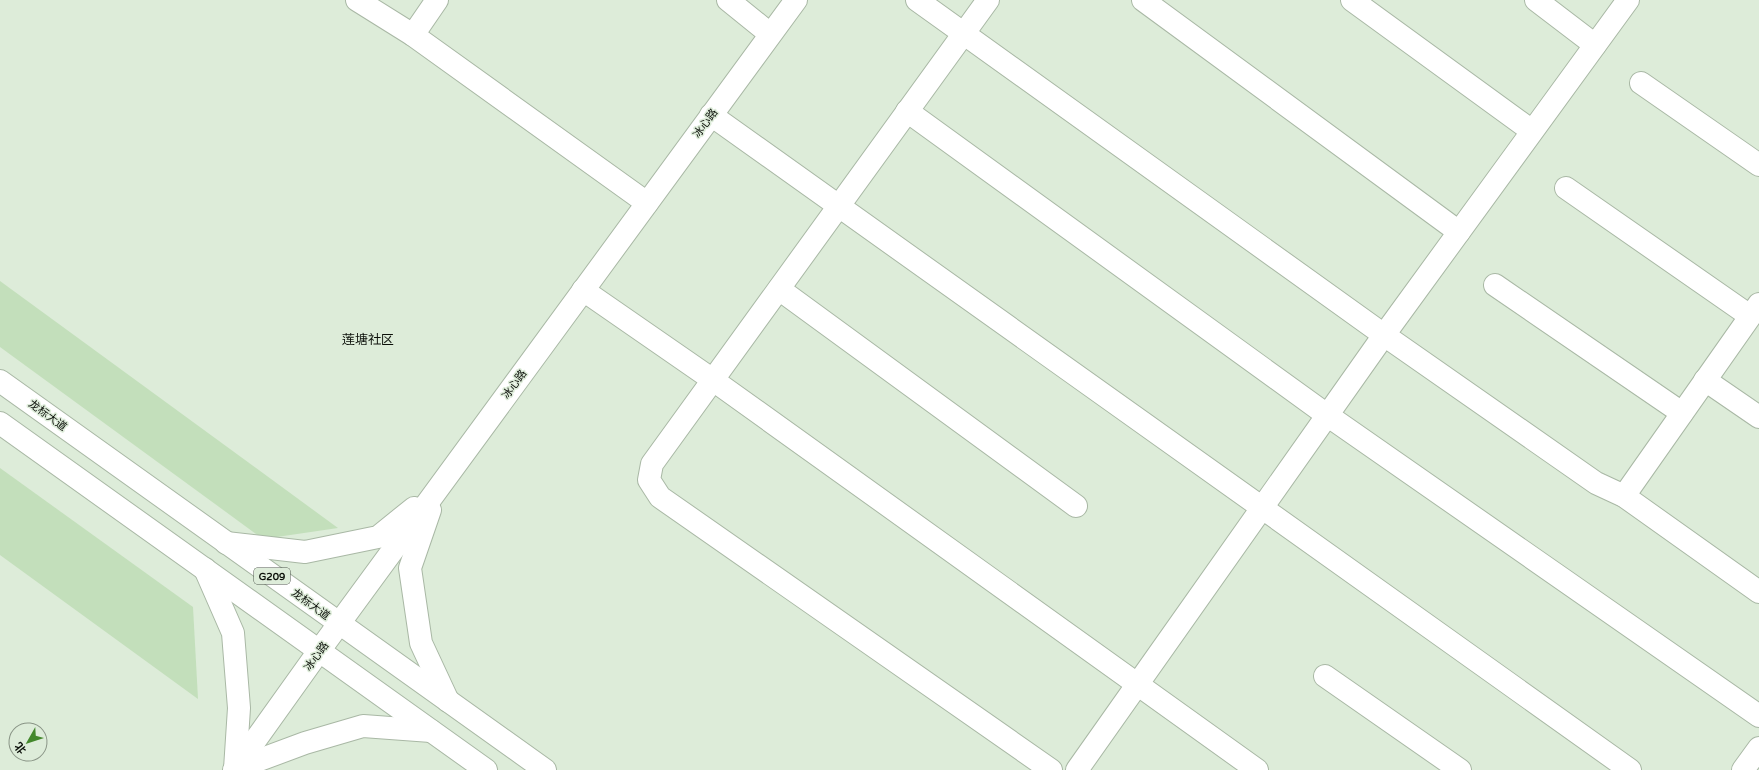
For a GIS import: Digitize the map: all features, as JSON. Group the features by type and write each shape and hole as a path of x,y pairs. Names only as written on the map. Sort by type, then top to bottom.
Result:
{"main road":[{"path":"357,0 414,35 647,203"},
{"path":"414,35 438,0"},
{"path":"728,0 770,34"},
{"name":"冰心路","path":"234,770 319,651 796,0"},
{"path":"917,0 1384,335 1596,483 1624,496 1759,592"},
{"path":"988,0 652,464 649,480 660,497 1051,770"},
{"path":"1143,0 1459,232"},
{"path":"1352,0 1532,131"},
{"path":"1536,0 1595,45"},
{"path":"1077,770 1384,335 1628,0"},
{"path":"1641,83 1759,165"},
{"path":"907,111 1327,415 1759,716"},
{"path":"711,115 1630,770"},
{"path":"1566,188 1755,310 1624,496"},
{"path":"1495,286 1682,413"},
{"path":"779,289 1076,506"},
{"path":"583,290 713,380 1257,770"},
{"path":"1705,380 1759,417"},
{"name":"龙标大道","path":"0,381 545,770"},
{"name":"G209","path":"0,423 486,770"},
{"path":"226,543 305,552 378,536 436,491"},
{"path":"436,491 410,568 422,643 448,701"},
{"path":"205,569 233,633 239,708 234,770 305,743 363,726 431,731"},
{"path":"1325,676 1460,770"},
{"path":"1743,770 1759,748"}],"green space":[{"path":"0,281 338,528 263,539 0,347"},
{"path":"0,468 193,607 198,699 0,555"}],"district":[{"name":"莲塘社区","path":"368,339"}]}
